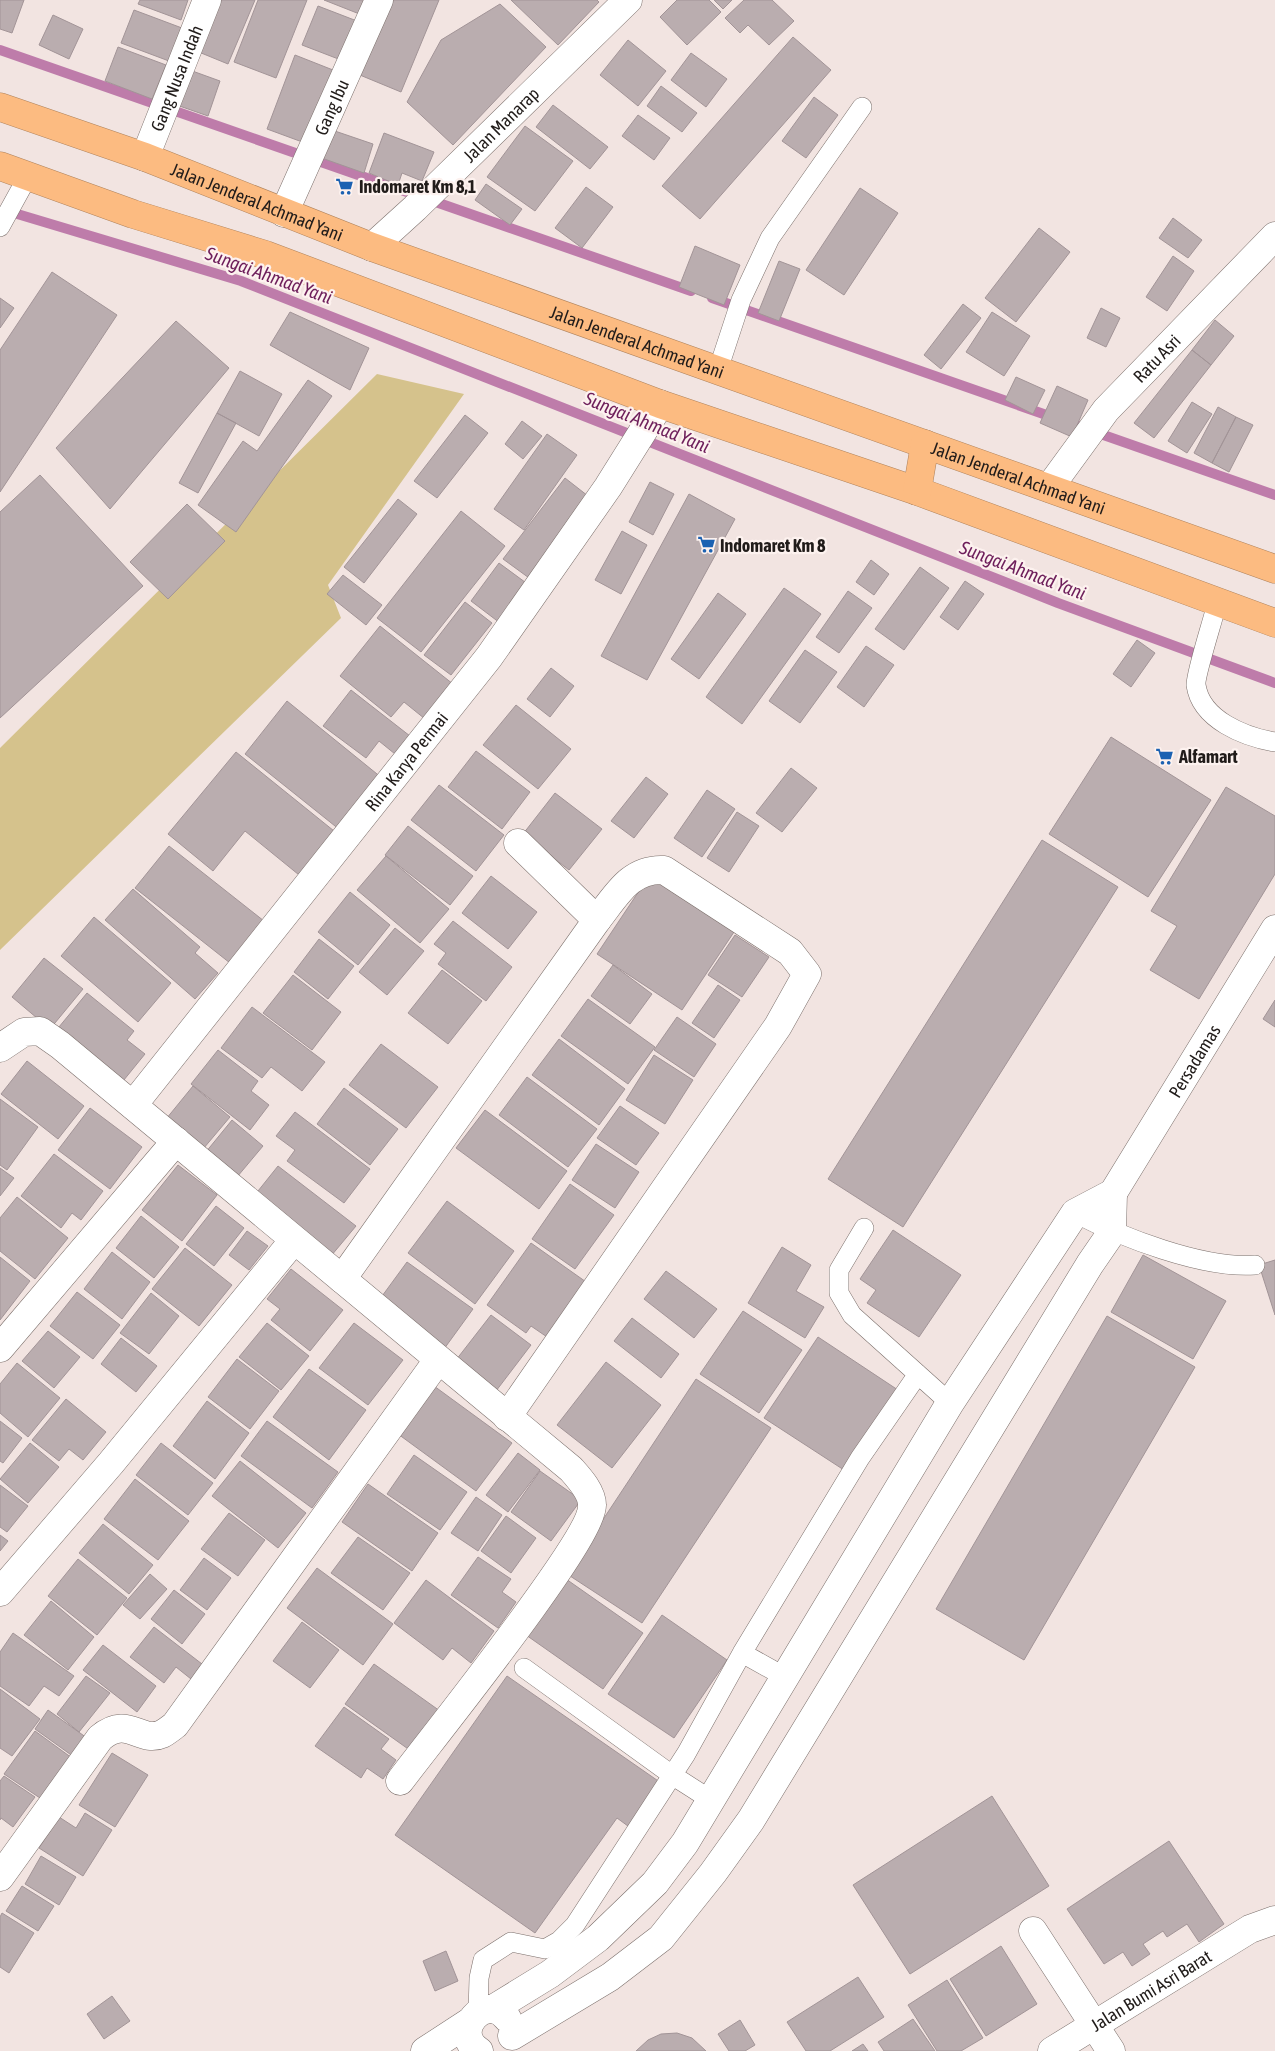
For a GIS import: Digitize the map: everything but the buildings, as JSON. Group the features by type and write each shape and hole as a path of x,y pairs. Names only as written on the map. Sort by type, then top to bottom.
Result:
{"highway":[{"name":"Jalan Jenderal Achmad Yani","path":"0,108 145,157 372,247 1275,569"},
{"path":"0,166 133,214 266,255 660,404 917,491 1275,623"},
{"path":"917,491 925,444"}],"street":[{"name":"Gang Nusa Indah","path":"145,157 207,0"},
{"name":"Gang Ibu","path":"284,213 379,0"},
{"name":"Jalan Manarap","path":"372,247 415,208 628,0"},
{"name":"Ratu Asri","path":"1048,488 1106,410 1275,236"},
{"name":"Rina Karya Permai","path":"133,1105 489,657 608,487 660,404"},
{"path":"518,844 597,920"},
{"path":"342,1279 597,920 624,886 640,872 651,869 664,870 790,952 807,974 778,1026 507,1418"},
{"name":"Persadamas","path":"1112,1193 1275,929"},
{"path":"0,1048 24,1032 40,1031 133,1105 507,1418 571,1469 584,1484 592,1504 587,1524 546,1587 400,1781"},
{"path":"0,1348 176,1141"},
{"path":"424,2051 480,2015 550,1974 605,1931 655,1883 685,1843 950,1403 1075,1212 1112,1193 1112,1232 1090,1264 751,1820 713,1873 661,1938 610,1977 509,2045"},
{"path":"0,1592 111,1463 294,1240"},
{"path":"0,1877 100,1738 116,1728 132,1729 150,1735 162,1735 175,1725 438,1360"},
{"name":"Jalan Bumi Asri Barat","path":"1052,2051 1250,1929 1275,1920"},
{"path":"1033,1931 1111,2051"},
{"path":"480,2015 506,2015 513,2028 509,2045"},
{"path":"479,2051 471,2044 468,2038 480,2015"}],"lane":[{"path":"718,370 741,300 770,238 862,107"},
{"path":"0,227 28,176"},
{"path":"1217,603 1196,684 1201,699 1212,714 1241,734 1275,742"},
{"path":"1075,1212 1112,1232 1207,1262 1237,1267 1255,1265"},
{"path":"864,1228 839,1270 839,1294 852,1315 950,1403"},
{"path":"480,2015 479,1978 483,1960 511,1942 545,1948 564,1936 575,1925 686,1754 742,1653 860,1458 918,1374"},
{"path":"742,1653 785,1677"},
{"path":"524,1668 672,1775 711,1800"}],"shaded area":[{"path":"377,374 464,394 328,585 341,618 0,950 0,748"}],"waterway":[{"name":"Sungai Ahmad Yani","path":"0,50 691,291"},
{"name":"Sungai Ahmad Yani","path":"4,210 241,281 1058,603 1275,683"},
{"name":"Sungai Ahmad Yani","path":"712,298 1275,495"}],"place":[{"name":"Indomaret Km 8,1","path":"345,186"},
{"name":"Indomaret Km 8","path":"706,545"},
{"name":"Alfamart","path":"1165,756"}]}
